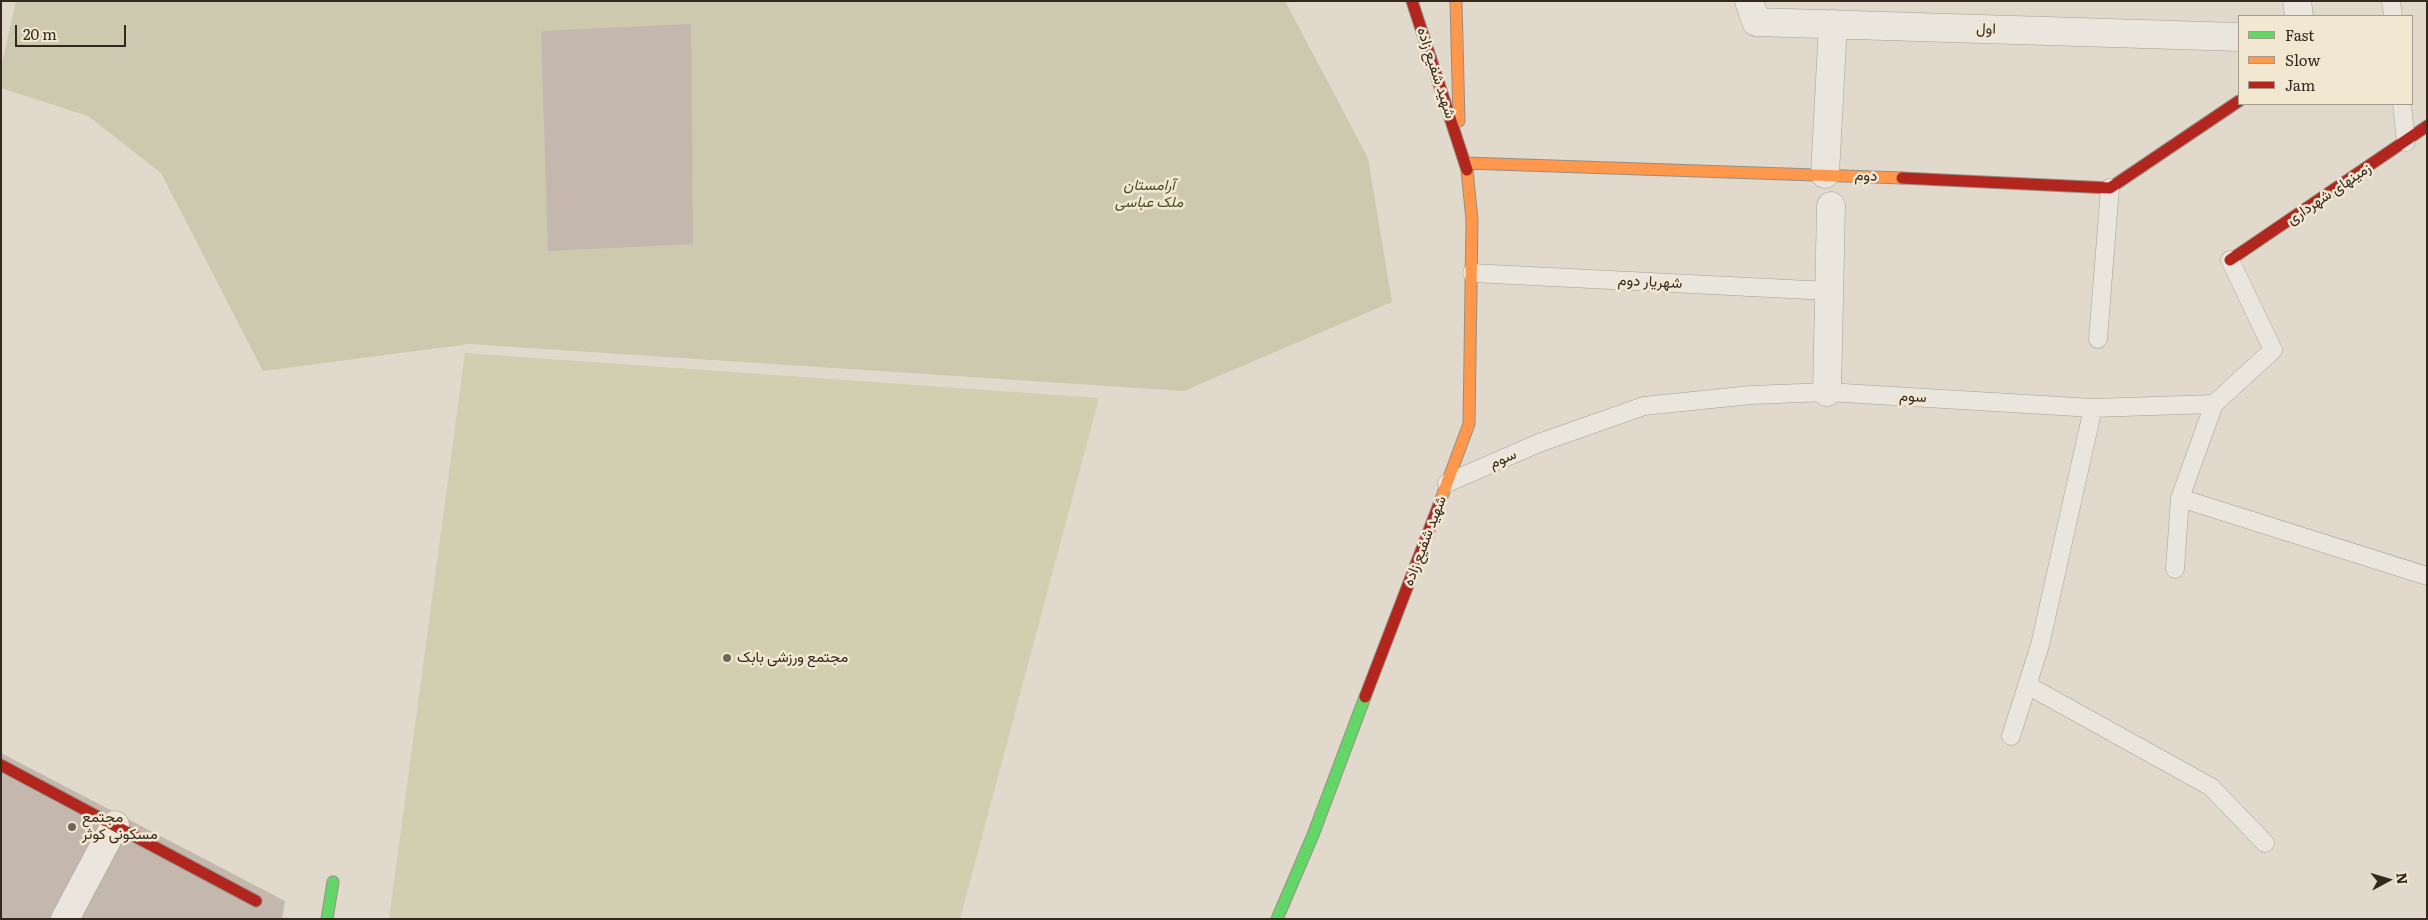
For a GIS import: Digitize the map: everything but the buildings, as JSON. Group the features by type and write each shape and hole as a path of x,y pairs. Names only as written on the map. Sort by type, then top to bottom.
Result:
{"street":[{"name":"شهید شفیع زاده","path":"1277,919 1313,836 1469,424 1472,220 1466,163 1430,61 1412,1"},
{"name":"شهید شفیع زاده","path":"1456,1 1460,145"},
{"name":"اول","path":"1749,1 1756,22 2238,37"},
{"path":"2297,1 2299,15"},
{"path":"1825,174 1833,24"},
{"path":"2110,188 2238,101"},
{"name":"زمینهای شهرداری","path":"2230,260 2427,126"},
{"name":"دوم","path":"1466,163 1825,174 2110,188"},
{"path":"1827,392 1831,206"},
{"path":"1,765 256,901"},
{"path":"65,919 115,826"},
{"path":"327,919 333,882"}],"lane":[{"path":"2391,1 2393,15"},
{"path":"2402,105 2406,142"},
{"path":"2098,339 2110,188"},
{"path":"2175,569 2180,498 2214,404 2273,350 2230,260"},
{"name":"شهریار دوم","path":"1472,272 1829,291"},
{"name":"سوم","path":"1447,483 1539,443 1644,406 1751,395 1827,392 2092,408 2214,404"},
{"path":"2011,736 2040,645 2092,408"},
{"path":"2180,498 2427,576"},
{"path":"2027,685 2211,787 2265,843"}],"shaded area":[{"name":"مجتمع ورزشی بابک","path":"465,353 1099,398 960,919 389,919"}],"green space":[{"name":"آرامستان ملک عباسی","path":"16,1 1285,1 1368,158 1392,302 1184,391 469,344 263,371 161,173 88,116 1,88 1,67"}],"traffic: fast":[{"path":"1277,919 1313,835 1365,697"},
{"path":"327,919 333,882"}],"traffic: slow":[{"path":"1456,1 1459,121"},
{"path":"1466,163 1902,178"},
{"path":"1438,507 1469,424 1472,220 1467,170"}],"traffic: jam":[{"path":"1412,1 1467,170"},
{"path":"1902,178 2110,188 2238,102"},
{"path":"2230,260 2427,126"},
{"path":"1365,697 1438,507"},
{"path":"1,765 256,901"}],"place":[{"name":"مجتمع ورزشی بابک","path":"727,658"},
{"name":"مجتمع مسکونی کوثر","path":"72,827"}]}
